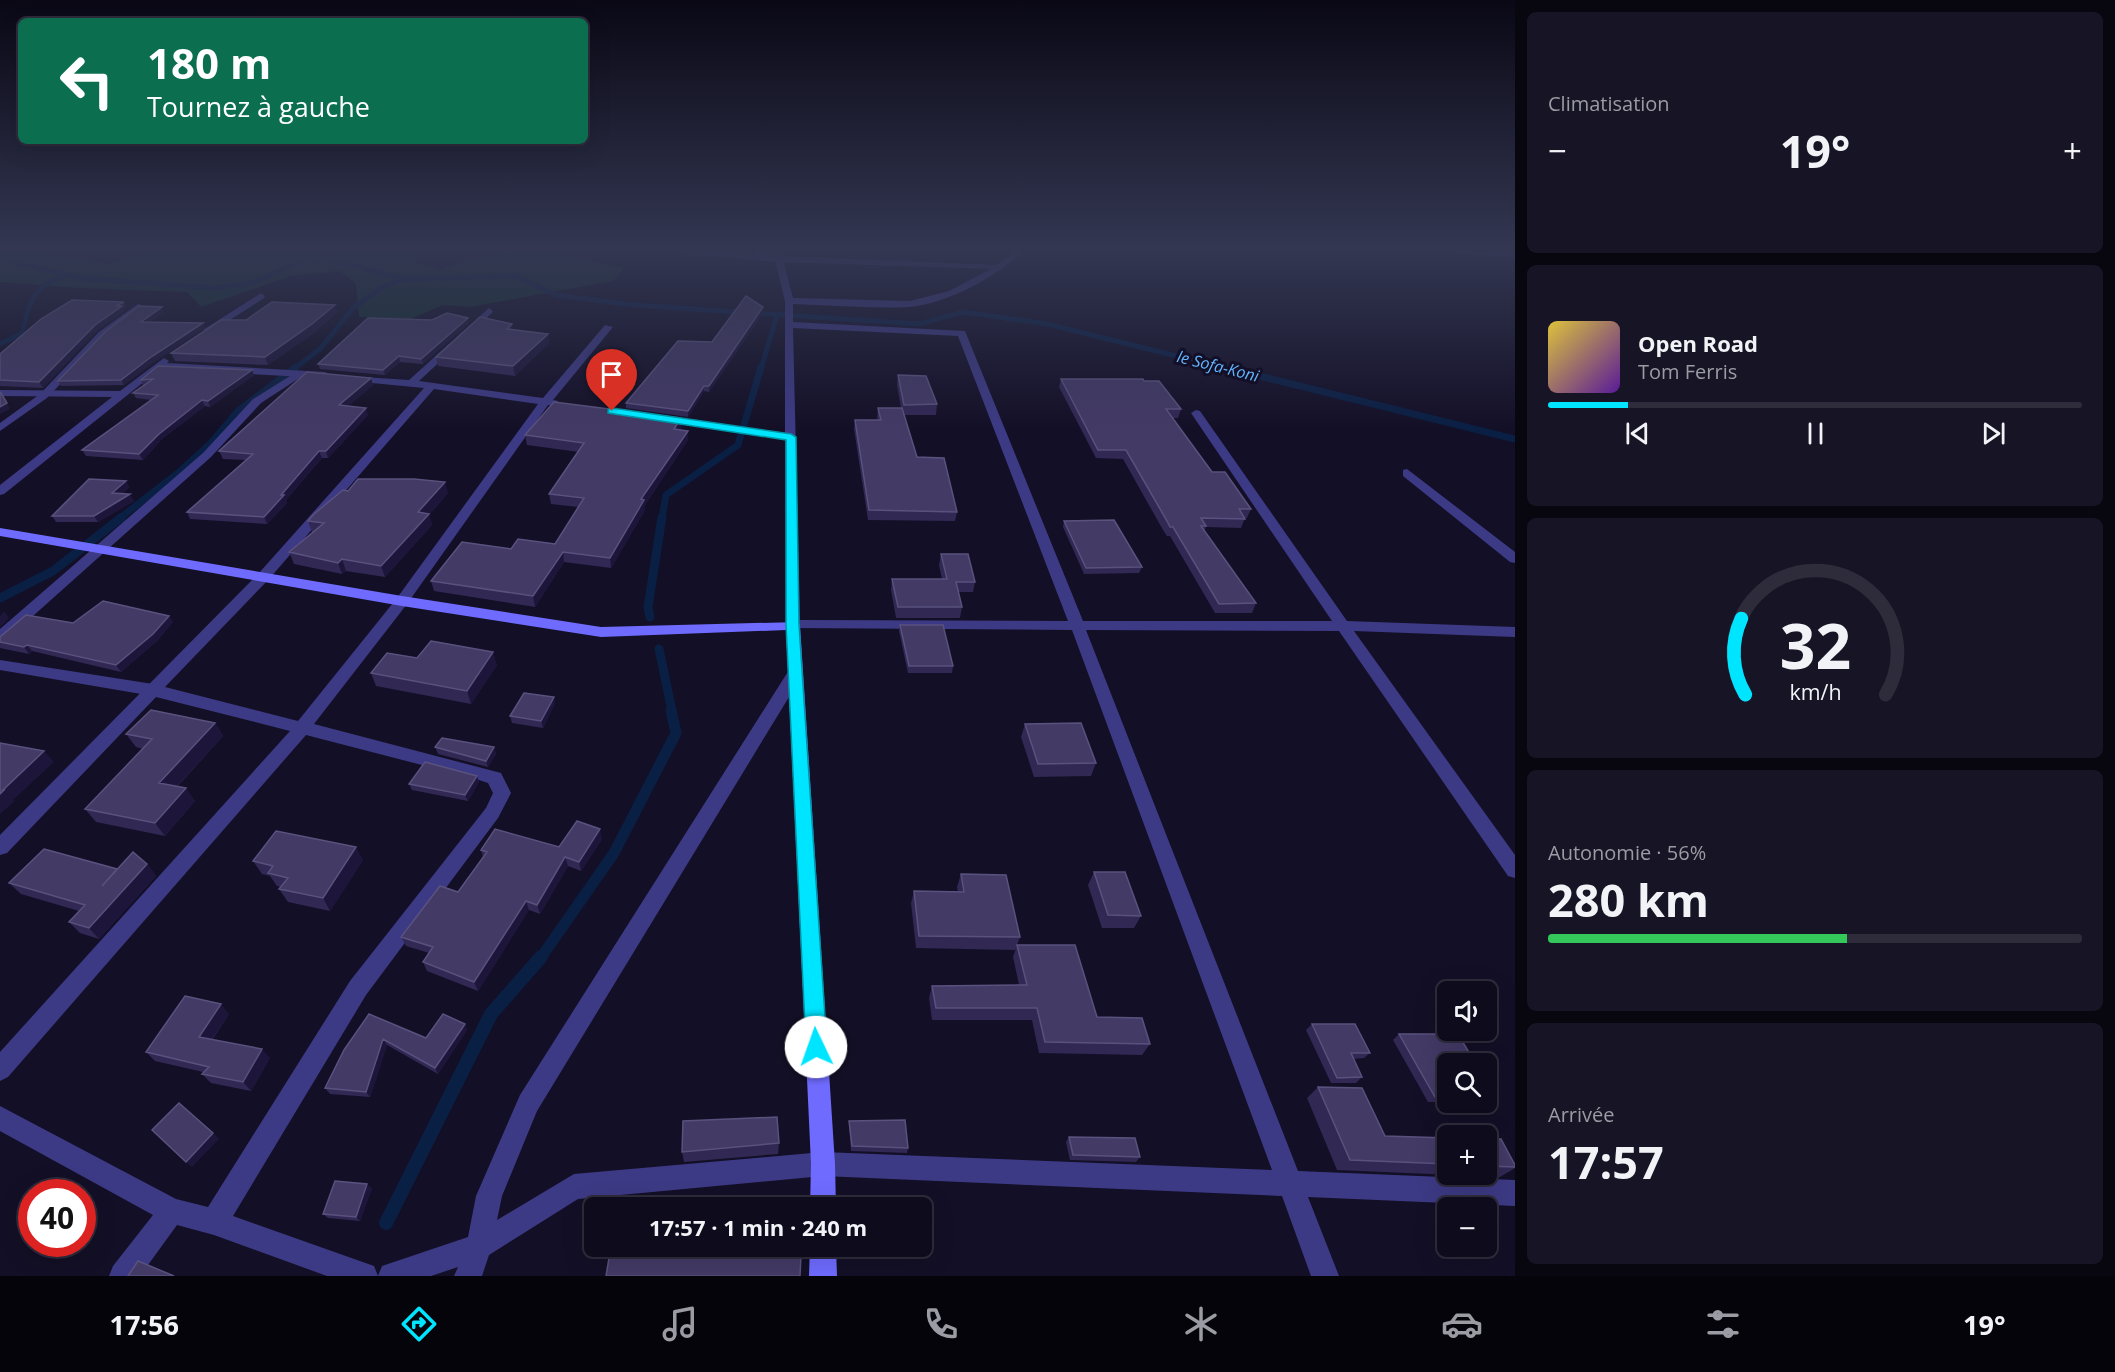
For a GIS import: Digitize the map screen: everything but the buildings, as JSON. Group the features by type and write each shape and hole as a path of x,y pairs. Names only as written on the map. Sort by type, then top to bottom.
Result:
{"street":[{"path":"0,428 47,393 96,338 133,311"},
{"path":"198,336 238,311"},
{"path":"411,383 489,311"},
{"path":"789,311 793,625 823,1197"},
{"path":"789,325 962,333 1077,625 1325,1276"},
{"path":"0,1069 302,728 402,601 546,402 608,327"},
{"path":"0,491 174,354"},
{"path":"158,366 299,372 411,383 570,405"},
{"path":"0,637 98,548 207,455 257,401 299,372"},
{"path":"0,847 264,576 430,387"},
{"path":"0,393 123,394"},
{"path":"1196,412 1343,627 1515,870"},
{"path":"650,417 791,437"},
{"path":"1407,472 1515,560"},
{"path":"0,532 402,601 602,632 793,625 1343,627 1515,632"},
{"path":"0,665 153,690 495,778 502,793 492,813 358,988 214,1222"},
{"path":"468,1276 479,1246 489,1196 528,1103 795,674"},
{"path":"0,1118 172,1211 214,1222 364,1276"},
{"path":"392,1276 479,1246 574,1187 823,1164 1515,1193"},
{"path":"123,1276 172,1211"},
{"path":"823,1257 823,1276"}],"green space":[{"path":"358,311 430,311 411,319 359,317"}],"waterway":[{"path":"0,344 22,333 28,311"},
{"path":"294,369 321,348 351,311"},
{"name":"le Sofa-Koni","path":"716,311 919,324 963,312 1047,324 1229,369"},
{"path":"761,369 777,315"},
{"path":"120,518 178,473 211,443 238,411 296,367"},
{"path":"662,518 666,495 738,445 761,367"},
{"name":"le Sofa-Koni","path":"1223,367 1515,439"},
{"path":"0,598 53,571 122,517"},
{"path":"650,617 648,607 662,517"},
{"path":"659,649 672,711"},
{"path":"540,959 614,853 676,733 671,710"},
{"path":"386,1223 491,1014 541,957"}],"route":[{"path":"612,411 791,437 795,674 816,1047"}]}
